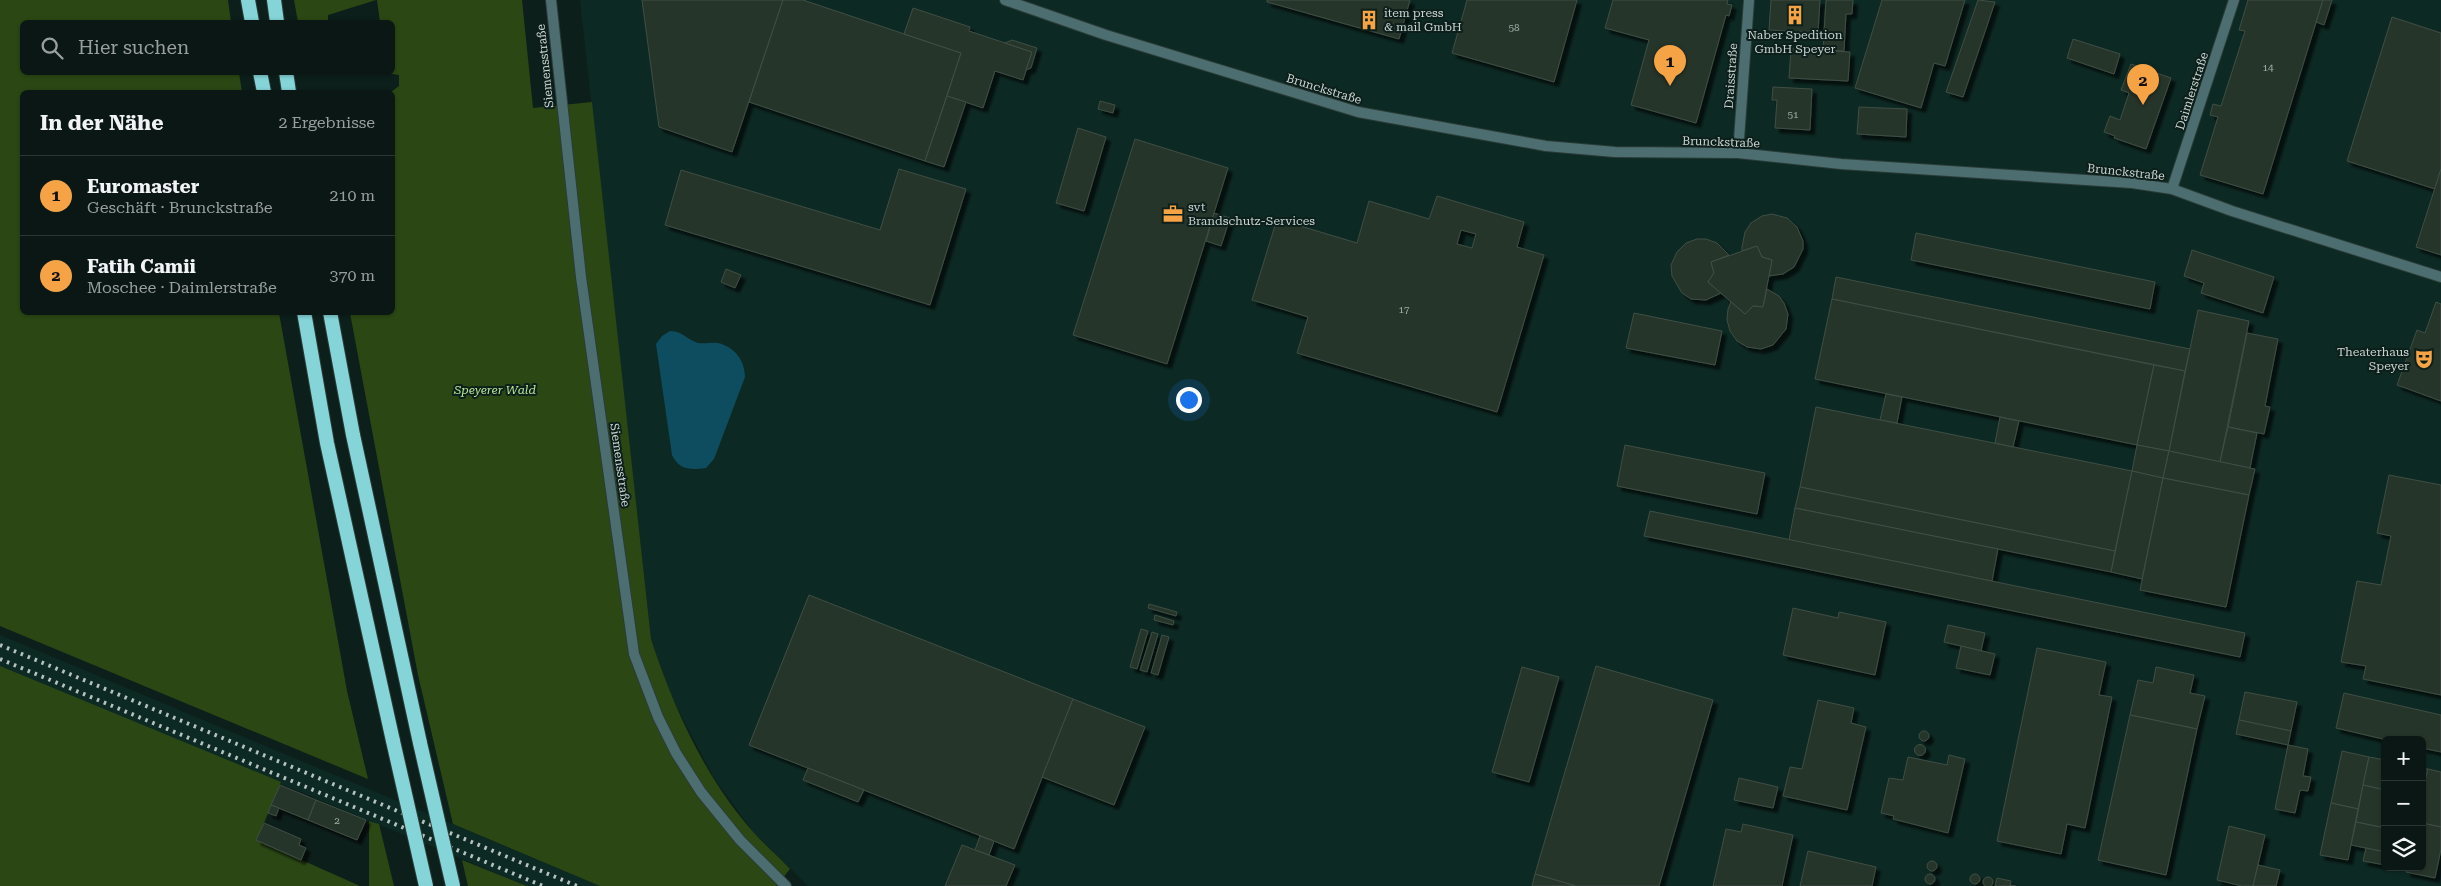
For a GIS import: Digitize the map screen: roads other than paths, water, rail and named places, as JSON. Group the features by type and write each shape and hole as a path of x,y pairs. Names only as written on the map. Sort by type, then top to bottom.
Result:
{"highway":[{"path":"248,0 252,20"},
{"path":"274,0 277,20"},
{"path":"261,75 264,90"},
{"path":"286,75 289,90"},
{"path":"305,315 327,444 426,886"},
{"path":"331,315 352,435 420,743 454,886"}],"street":[{"name":"Siemensstraße","path":"551,0 581,277 634,654 658,717 676,753 701,792 753,855 786,886"},
{"name":"Brunckstraße","path":"1005,0 1106,35 1358,112 1584,150 1738,153 1841,164 2132,183 2172,189 2232,211 2441,277"},
{"name":"Draisstraße","path":"1738,153 1749,0"},
{"name":"Daimlerstraße","path":"2172,189 2234,0"}],"water":[{"path":"670,331 678,332 698,343 724,345 734,351 741,360 745,371 745,377 714,459 706,468 686,468 678,464 672,455 656,344 662,336"}],"railway":[{"path":"0,645 577,886"},
{"path":"0,659 543,886"}],"place":[{"name":"Naber Spedition GmbH Speyer","path":"1795,15"},
{"name":"item press & mail GmbH","path":"1369,20"},
{"name":"Euromaster","path":"1670,86"},
{"name":"Fatih Camii","path":"2143,105"},
{"name":"svt Brandschutz-Services","path":"1173,214"},
{"name":"Theaterhaus Speyer","path":"2424,359"}],"park label":[{"name":"Speyerer Wald","path":"495,390"}]}
